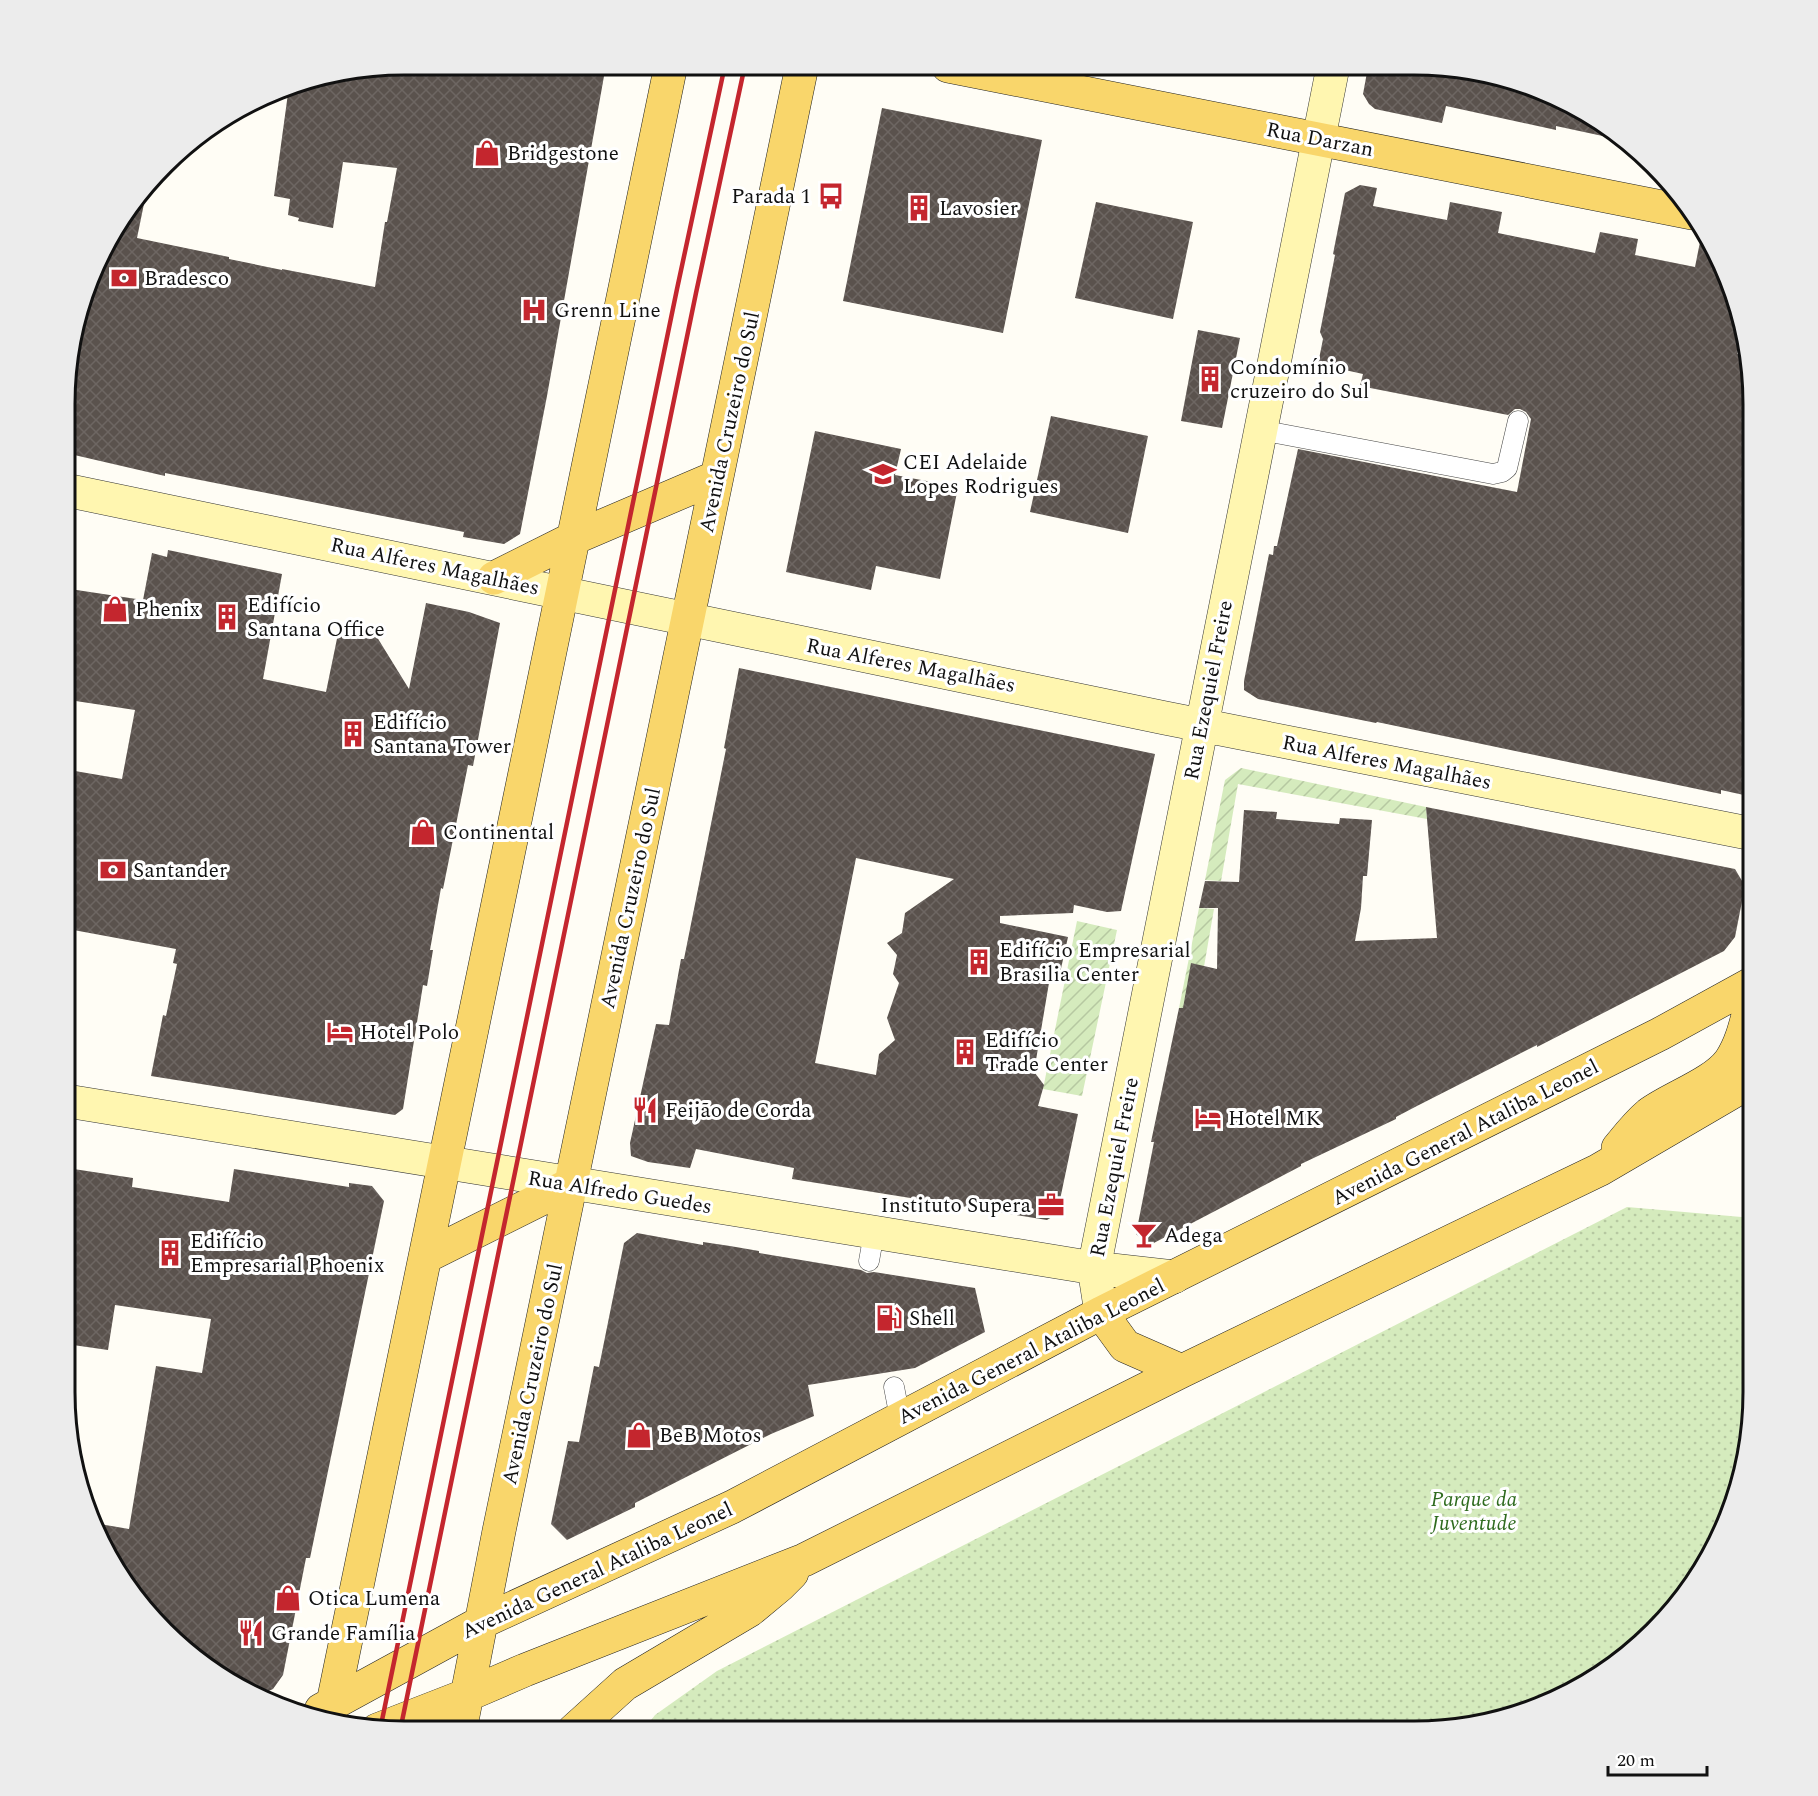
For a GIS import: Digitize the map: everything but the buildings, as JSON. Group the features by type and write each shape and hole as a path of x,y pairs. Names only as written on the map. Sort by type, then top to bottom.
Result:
{"main road":[{"path":"325,1711 425,1257 669,75"},
{"name":"Avenida Cruzeiro do Sul","path":"462,1721 800,75"},
{"name":"Rua Darzan","path":"1041,75 1318,139 1680,211"},
{"path":"494,578 574,538 717,477"},
{"name":"Avenida General Ataliba Leonel","path":"327,1712 482,1622 732,1507 1101,1313 1660,1034 1743,988"},
{"path":"1599,1170 1634,1128 1649,1114 1721,1071 1731,1060 1743,1027"},
{"path":"401,1721 804,1560 1182,1371 1599,1170 1743,1086"},
{"path":"425,1257 571,1184"},
{"path":"1101,1313 1125,1346 1182,1371"},
{"path":"584,1721 625,1684 750,1610 779,1586 804,1560"}],"street":[{"name":"Rua Ezequiel Freire","path":"1101,1313 1094,1268 1331,75"},
{"name":"Rua Alferes Magalhães","path":"75,492 1201,724 1743,832"},
{"name":"Rua Alfredo Guedes","path":"75,1102 571,1184 871,1247 1174,1277"}],"lane":[{"path":"1260,430 1493,474 1507,468 1518,421"},
{"path":"894,1387 900,1419"}],"green space":[{"path":"1241,768 1426,807 1427,819 1238,784 1221,881 1205,880 1225,780"},
{"path":"1199,908 1214,909 1197,1007 1179,1008"},
{"path":"1077,921 1117,930 1082,1096 1043,1089"},
{"name":"Parque da Juventude","path":"1627,1207 1743,1217 1742,1413 1737,1456 1718,1518 1688,1575 1647,1625 1597,1666 1540,1696 1478,1715 1414,1721 650,1721 655,1715 717,1671"}],"railway":[{"path":"382,1720 723,75"},
{"path":"402,1721 743,75"}],"place":[{"name":"Bridgestone","path":"487,153"},
{"name":"Parada 1","path":"831,196"},
{"name":"Lavosier","path":"919,208"},
{"name":"Bradesco","path":"124,278"},
{"name":"Grenn Line","path":"534,310"},
{"name":"Condomínio cruzeiro do Sul","path":"1210,379"},
{"name":"CEI Adelaide Lopes Rodrigues","path":"883,474"},
{"name":"Phenix","path":"115,609"},
{"name":"Edifício Santana Office","path":"227,617"},
{"name":"Edifício Santana Tower","path":"353,734"},
{"name":"Continental","path":"423,832"},
{"name":"Santander","path":"113,870"},
{"name":"Edifício Empresarial Brasilia Center","path":"979,962"},
{"name":"Hotel Polo","path":"340,1032"},
{"name":"Edifício Trade Center","path":"965,1052"},
{"name":"Feijão de Corda","path":"645,1110"},
{"name":"Hotel MK","path":"1208,1118"},
{"name":"Instituto Supera","path":"1051,1205"},
{"name":"Adega","path":"1144,1235"},
{"name":"Edifício Empresarial Phoenix","path":"170,1253"},
{"name":"Shell","path":"889,1318"},
{"name":"BeB Motos","path":"639,1435"},
{"name":"Otica Lumena","path":"288,1598"},
{"name":"Grande Família","path":"251,1633"}]}
